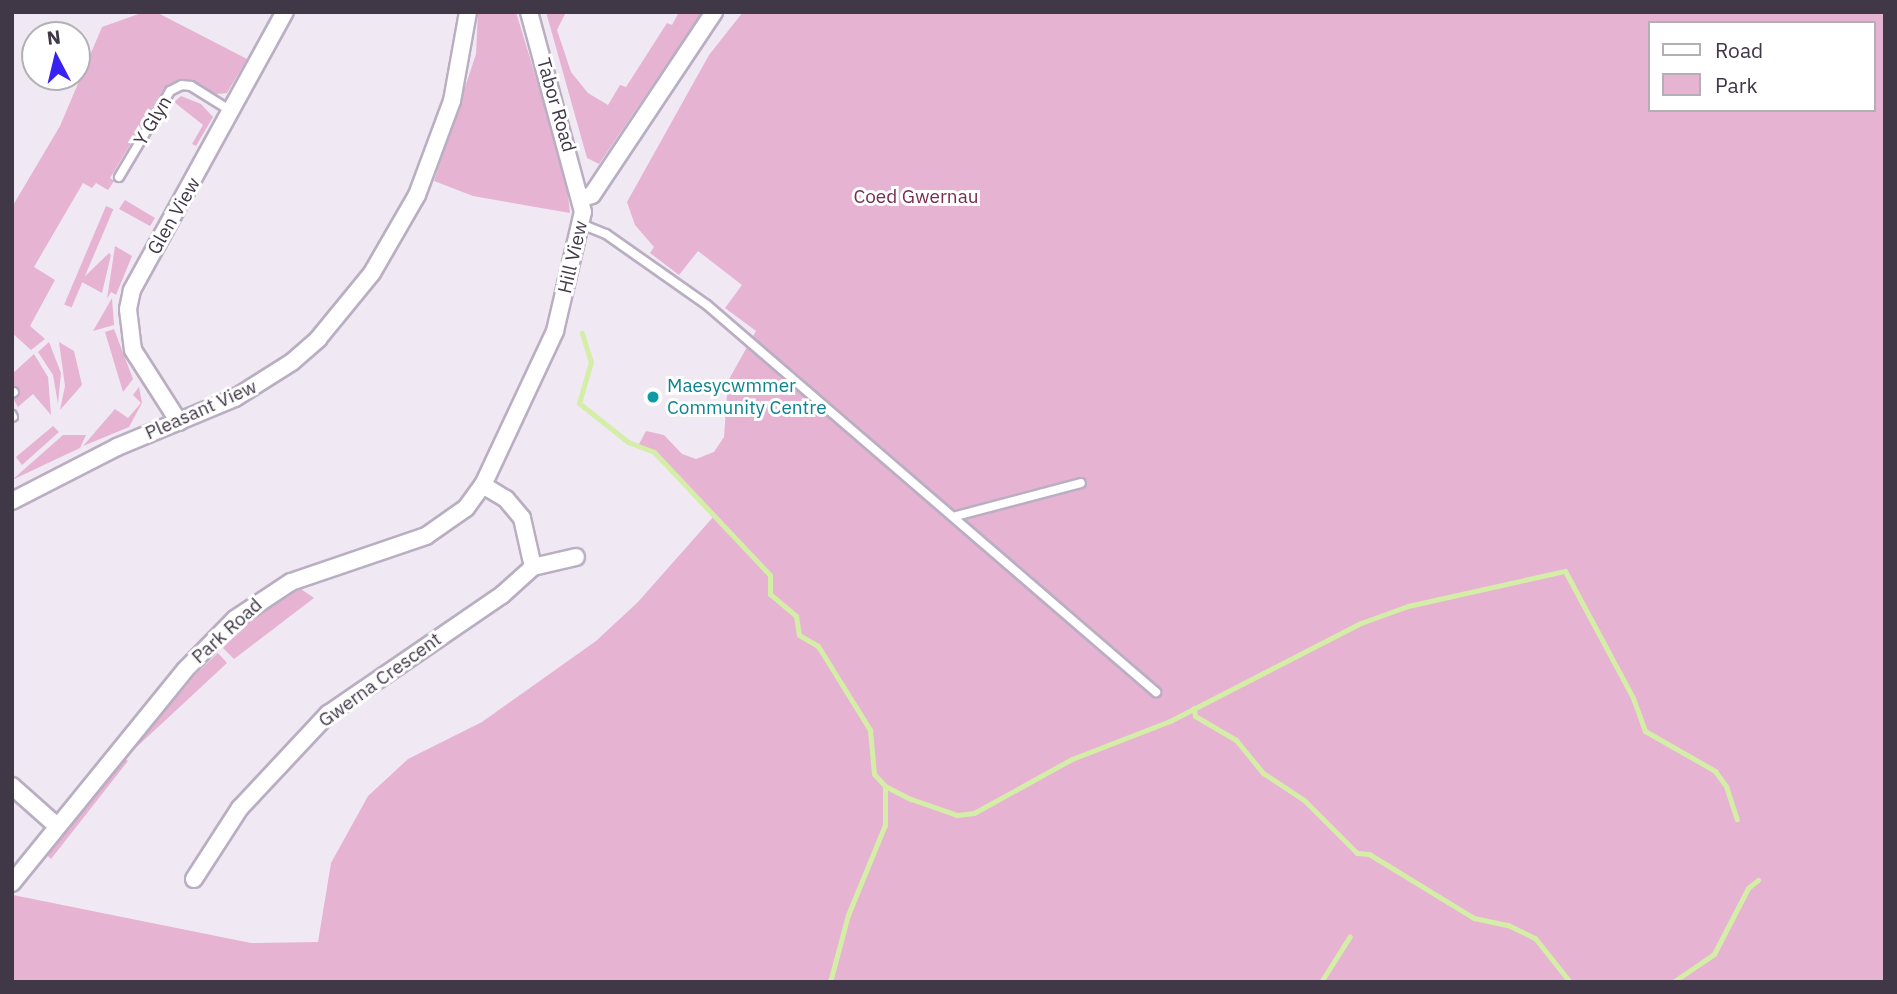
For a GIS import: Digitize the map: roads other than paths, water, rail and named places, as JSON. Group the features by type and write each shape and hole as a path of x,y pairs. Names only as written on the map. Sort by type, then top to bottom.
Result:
{"street":[{"name":"Glen View","path":"179,422 133,350 128,309 140,275 234,113 285,12"},
{"name":"Pleasant View","path":"12,501 88,460 235,398 292,362 347,307 372,273 417,195 448,113 468,12"},
{"name":"Tabor Road","path":"529,12 583,198"},
{"name":"Hill View","path":"482,485 555,331 581,224 583,198 592,195 714,12"},
{"path":"482,485 506,499 522,518 533,567"},
{"name":"Park Road","path":"12,883 185,670 234,619 290,582 426,536 466,508 482,485"},
{"name":"Gwerna Crescent","path":"194,879 240,808 328,713 502,595 533,567 576,557"},
{"path":"12,786 57,826"}],"lane":[{"name":"Y Glyn","path":"119,177 170,91 182,85 191,86 234,113"},
{"path":"581,224 606,234 707,305 956,516 1156,692"},
{"path":"956,516 1081,483"}],"waterway":[{"path":"582,333 591,362 579,403 628,442 654,452 770,575 770,594 796,616 799,635 818,646 870,730 874,774 885,786 911,799 957,815 974,813 1072,759 1170,721 1361,623 1408,606 1565,571 1633,698 1645,731 1715,771 1726,786 1737,819"},
{"path":"1194,708 1195,716 1236,740 1263,773 1304,800 1357,853 1369,854 1474,918 1508,925 1535,938 1570,982"},
{"path":"830,982 848,915 885,825 885,786"},
{"path":"1673,982 1714,954 1748,888 1758,880"},
{"path":"1321,982 1350,936"}],"place":[{"name":"Maesycwmmer Community Centre","path":"653,397"}],"park label":[{"name":"Coed Gwernau","path":"916,197"}]}
